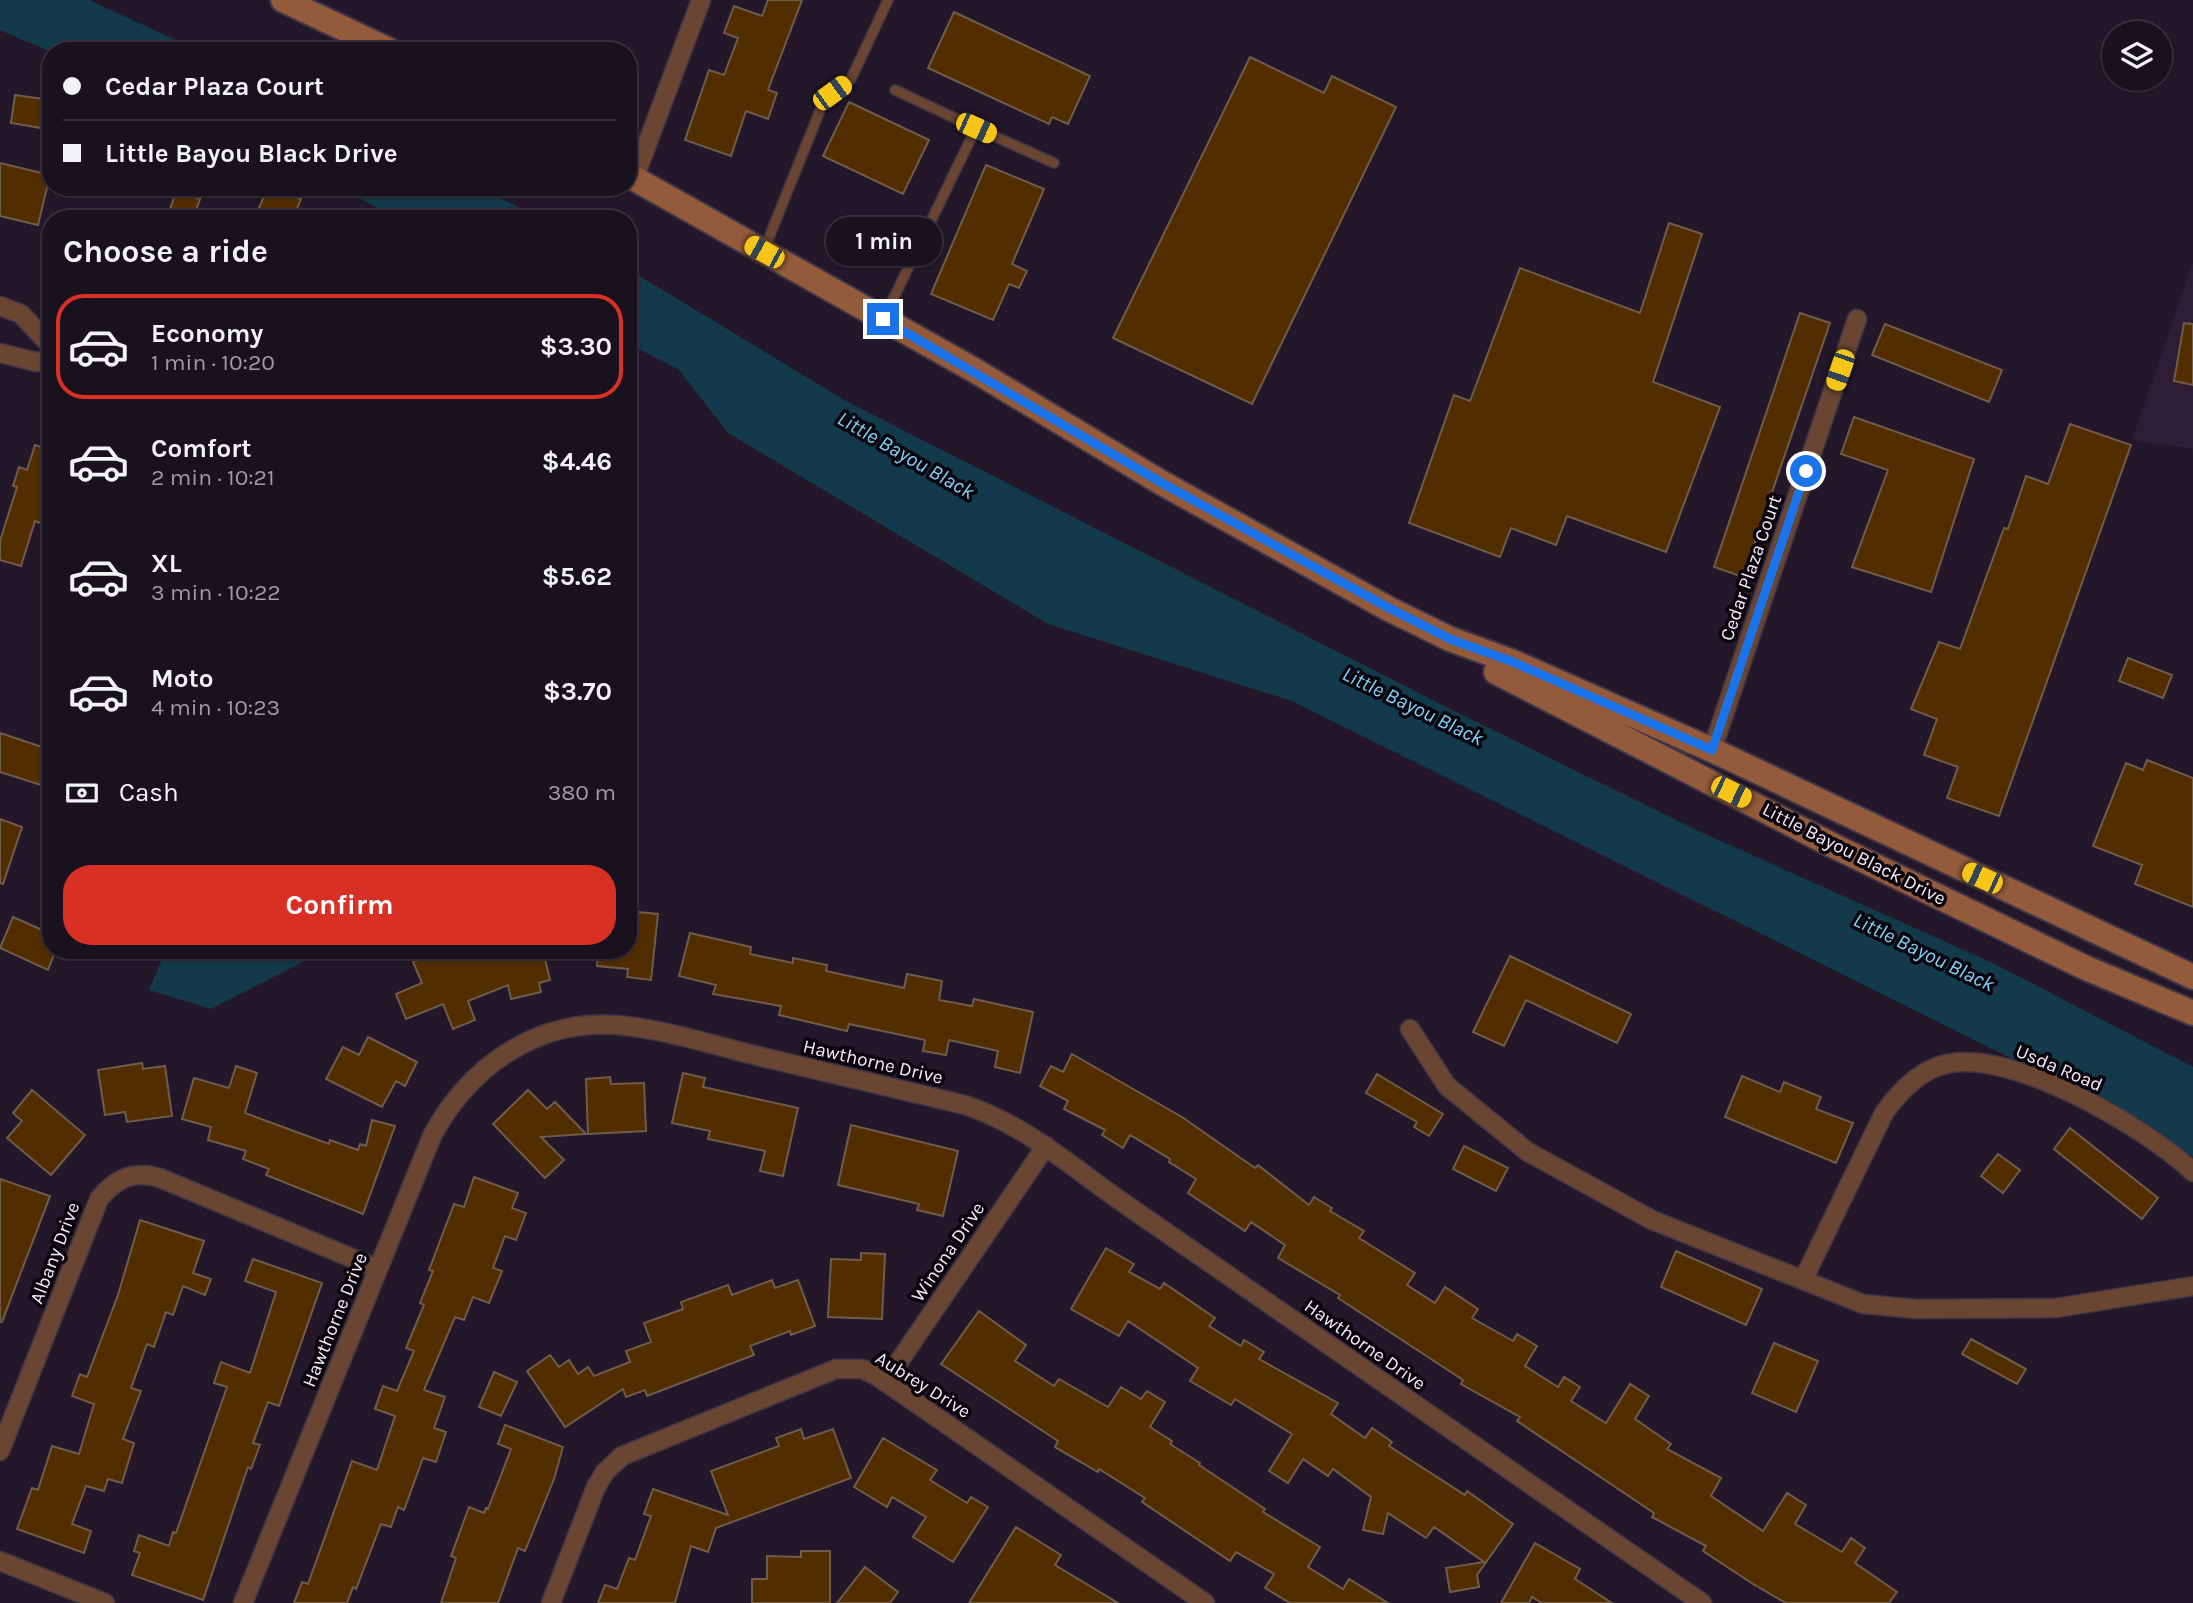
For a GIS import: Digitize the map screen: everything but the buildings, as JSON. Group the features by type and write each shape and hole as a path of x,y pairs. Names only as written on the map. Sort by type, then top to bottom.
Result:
{"main road":[{"path":"283,0 372,42"},
{"name":"Little Bayou Black Drive","path":"637,180 883,319 1162,483 1450,639 1498,673 1832,845 2086,968 2193,1013"},
{"name":"Little Bayou Black Drive","path":"1450,639 1513,662 1712,750 2193,977"}],"street":[{"path":"637,162 701,0"},
{"path":"0,306 21,314 42,336"},
{"name":"Cedar Plaza Court","path":"1712,750 1857,319"},
{"path":"0,353 42,361"},
{"name":"Hawthorne Drive","path":"243,1603 432,1136 458,1094 475,1076 513,1048 552,1032 575,1027 619,1025 656,1031 965,1105 1002,1119 1046,1146 1125,1204 1702,1603"},
{"path":"1410,1029 1447,1086 1528,1152 1651,1220 1863,1304 1916,1310 2056,1308 2193,1286"},
{"name":"Usda Road","path":"1803,1280 1884,1113 1898,1094 1915,1079 1944,1064 1978,1060 1999,1065 2065,1091 2120,1119 2193,1172"},
{"name":"Winona Drive","path":"885,1382 1046,1146"},
{"name":"Albany Drive","path":"0,1451 99,1199 110,1186 122,1178 136,1174 160,1178 378,1269"},
{"name":"Aubrey Drive","path":"551,1603 596,1487 605,1472 622,1456 836,1369 863,1369 885,1382 1205,1603"},
{"path":"0,1561 105,1603"}],"lane":[{"path":"764,252 823,103 851,79 888,0"},
{"path":"895,90 1054,163"},
{"path":"883,319 976,128"}],"shaded area":[{"path":"2193,262 2193,449 2132,440"}],"water":[{"path":"0,0 89,0 180,42 42,42 42,48 0,30"},
{"path":"355,196 496,196 524,210 381,210"},
{"name":"Little Bayou Black","path":"637,274 846,401 1450,709 1703,833 1995,964 2193,1067 2193,1157 2154,1129 1292,701 1048,624 728,433 679,370 637,348"},
{"path":"162,959 308,959 211,1009 149,990"}],"route":[{"path":"883,319 974,370 1162,483 1387,607 1450,639 1513,662 1712,750 1806,471"}]}
